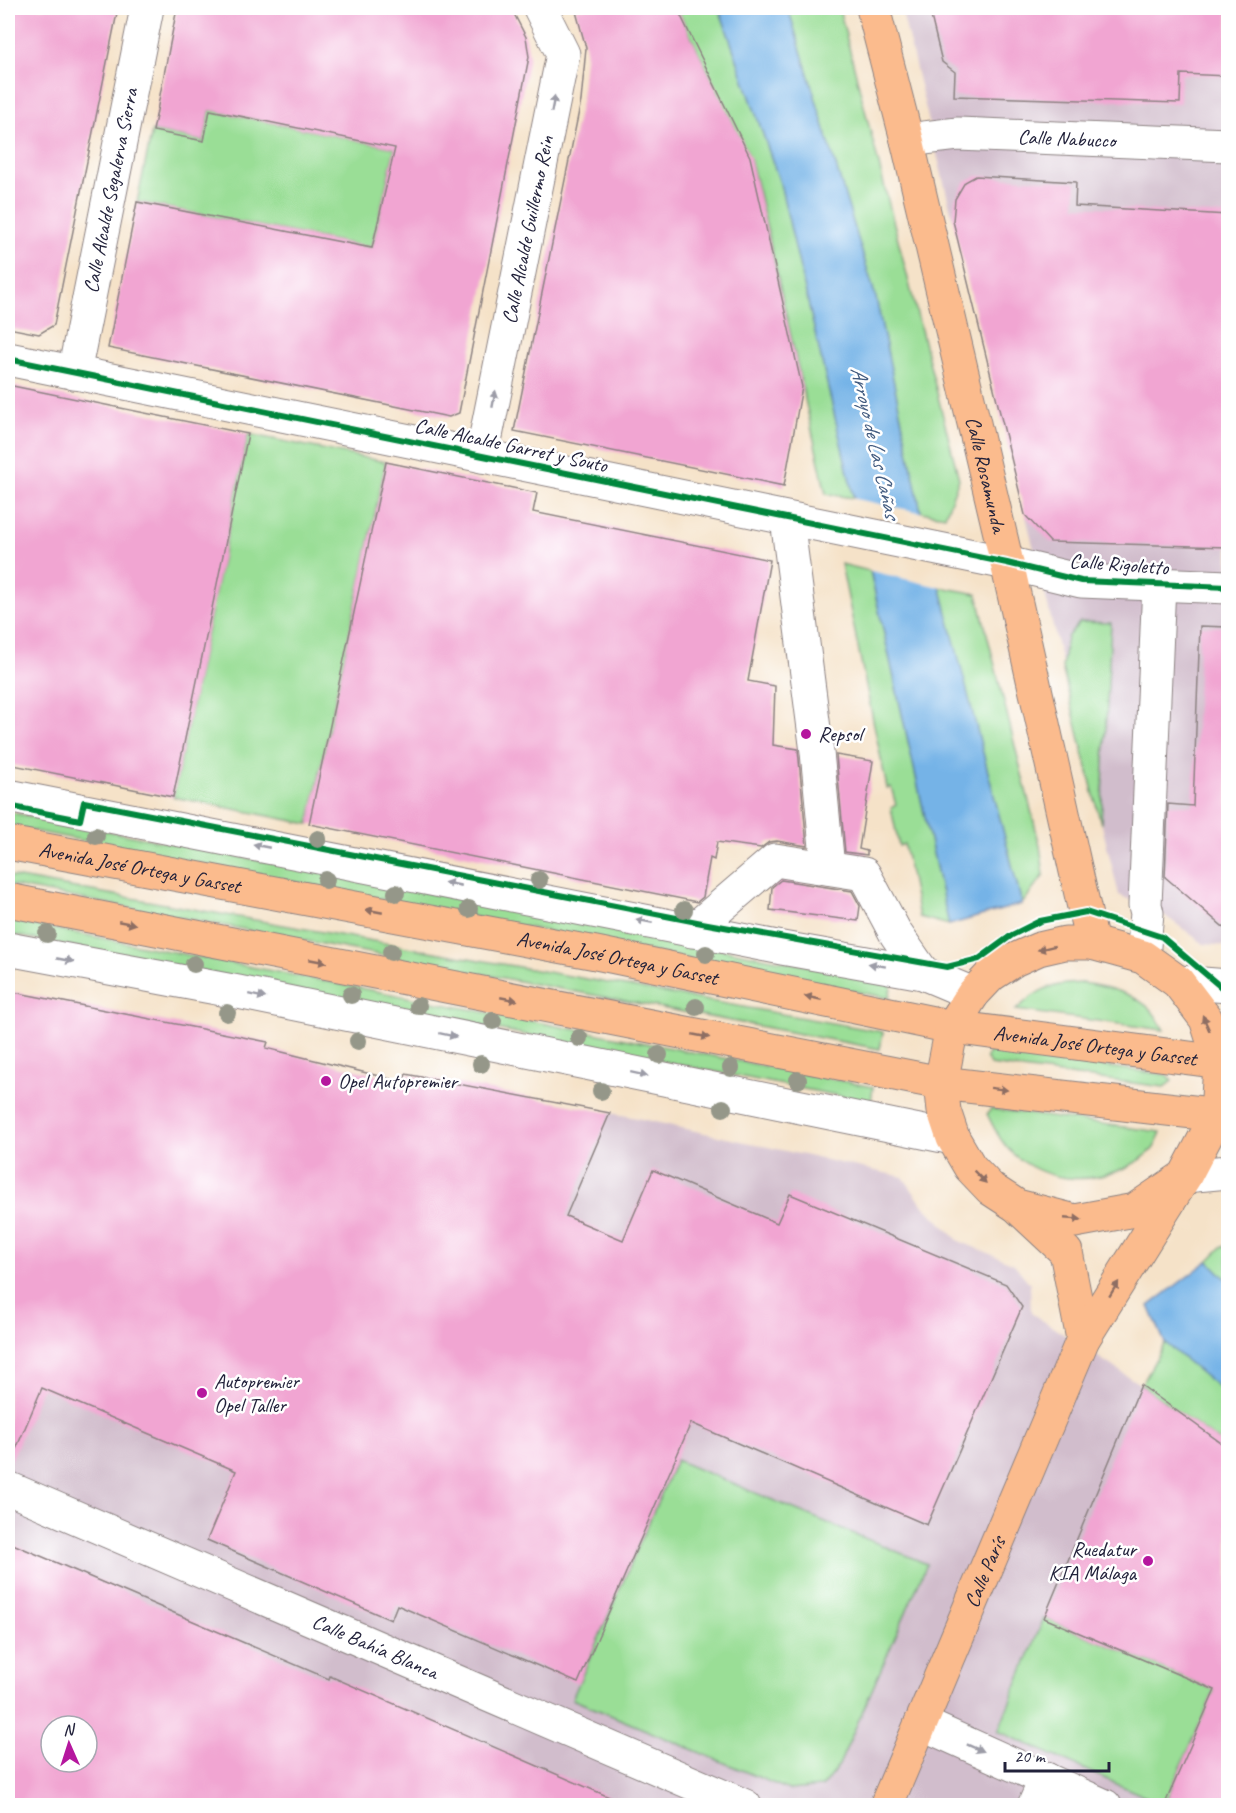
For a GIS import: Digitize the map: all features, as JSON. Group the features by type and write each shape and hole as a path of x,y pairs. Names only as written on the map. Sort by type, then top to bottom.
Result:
{"main road":[{"name":"Calle Rosamunda","path":"873,8 907,140 1007,564 1092,943"},
{"name":"Avenida José Ortega y Gasset","path":"8,843 596,953 952,1027 1224,1063"},
{"path":"8,900 941,1083 1223,1116 1224,1063 1206,1019 1178,982 1143,957 1092,943 1065,943 1039,949 1014,960 992,975 973,994 952,1027 941,1083 944,1111 953,1138 970,1167 991,1189 1017,1206 1066,1252 1083,1339"},
{"name":"Calle París","path":"886,1806 1083,1339 1223,1116"},
{"path":"1017,1206 1075,1221 1135,1210 1185,1176"}],"street":[{"name":"Calle Alcalde Segalerva Sierra","path":"74,373 147,8"},
{"name":"Calle Alcalde Guillermo Rein","path":"482,456 563,54 540,8"},
{"name":"Calle Nabucco","path":"907,140 958,134 1228,145"},
{"name":"Calle Alcalde Garret y Souto","path":"8,359 1007,564"},
{"path":"787,519 817,752 828,868"},
{"name":"Calle Rigoletto","path":"1007,564 1081,582 1228,587"},
{"path":"1143,957 1147,913 1145,905 1159,584"},
{"name":"Avenida José Ortega y Gasset","path":"8,796 692,931 923,973 973,994"},
{"path":"692,931 775,860 864,874 896,934 923,973"},
{"path":"8,949 238,992 953,1138"},
{"path":"1178,982 1228,986"},
{"path":"1185,1176 1228,1172"},
{"name":"Calle Bahía Blanca","path":"8,1488 745,1806"},
{"path":"921,1724 1040,1792 1089,1802"}],"shaded area":[{"path":"901,8 1228,8 1228,946 1204,944 1164,915 1119,895"},
{"path":"8,991 268,1042 266,1048 402,1081 406,1074 637,1118 903,1177 922,1204 959,1241 1014,1264 1030,1284 1031,1313 1141,1385 1228,1448 1228,1805 8,1805"}],"green space":[{"path":"677,8 719,8 780,183 854,498 826,494 750,158"},
{"path":"788,8 839,8 959,479 945,516 921,512 876,298"},
{"path":"210,110 395,148 372,248 137,202 152,131 204,141"},
{"path":"248,434 386,462 309,824 173,797"},
{"path":"841,564 870,571 949,925 919,917 904,844 899,846 891,808 896,805 891,787 887,788"},
{"path":"940,587 977,594 1040,846 1044,875 1022,904"},
{"path":"1080,622 1111,623 1101,824 1062,667 1067,637"},
{"path":"8,812 892,982 889,998 8,826"},
{"path":"8,876 883,1032 880,1049 8,885"},
{"path":"8,920 873,1087 871,1102 8,934"},
{"path":"1082,983 1109,988 1136,999 1153,1012 1164,1030 1016,1010 1039,992 1053,986"},
{"path":"990,1051 1168,1075 1172,1081 1164,1087 990,1065 986,1057"},
{"path":"991,1109 1161,1132 1153,1149 1131,1165 1113,1173 1071,1178 1044,1172 1013,1154 1000,1138 987,1114"},
{"path":"1223,1246 1228,1247 1228,1281 1208,1261"},
{"path":"1165,1343 1228,1395 1228,1448 1141,1385"},
{"path":"676,1460 927,1564 839,1765 822,1787 789,1790 572,1699"},
{"path":"1044,1618 1215,1690 1164,1805 998,1731"}],"water":[{"name":"Arroyo de Las Cañas","path":"719,8 788,8 876,298 921,512 1022,904 949,925 854,498 780,183"},
{"path":"1208,1261 1228,1281 1228,1395 1165,1343 1149,1306"}],"pier":[{"path":"851,498 924,513 943,588 867,570"}],"building":[{"path":"8,8 118,8 54,325 39,334 8,328"},
{"path":"177,8 511,8 526,37 529,57 459,413 449,417 108,348 137,202 372,248 395,148 210,110 204,141 153,131"},
{"path":"575,8 677,8 750,157 802,387 784,486 514,431 581,101 586,48"},
{"path":"929,8 1228,8 1228,76 1181,74 1180,103 954,96 955,72 942,62"},
{"path":"976,176 1076,182 1075,206 1228,215 1228,547 1050,542 1025,515 953,221 955,199 965,182"},
{"path":"8,385 248,434 173,797 8,764"},
{"path":"386,462 537,493 533,512 770,560 748,681 775,686 773,745 798,749 807,846 777,841 769,842 761,848 717,842 714,860 710,858 703,897 697,902 309,824"},
{"path":"1200,626 1228,627 1228,931 1165,877 1168,804 1193,806"},
{"path":"836,755 873,761 859,849 867,851 867,855 845,852"},
{"path":"781,880 852,891 860,906 858,921 770,910 772,887"},
{"path":"8,991 268,1042 266,1048 403,1082 406,1074 610,1113 566,1216 623,1240 653,1170 777,1223 790,1194 1006,1284 1022,1307 927,1525 691,1423 578,1683 397,1605 391,1620 207,1540 236,1471 42,1388 8,1468"},
{"name":"Ruedatur KIA Málaga","path":"1141,1385 1228,1448 1228,1806 1164,1806 1215,1690 1044,1618"},
{"path":"8,1542 329,1679 330,1676 630,1806 8,1806"}],"cycle path":[{"path":"8,359 1007,563 1081,581 1228,587"},
{"path":"8,806 80,820 84,802 702,923 947,967 979,959 1012,935 1040,921 1086,912 1162,937 1228,993"}],"place":[{"name":"Repsol","path":"806,734"},
{"name":"Opel Autopremier","path":"326,1081"},
{"name":"Autopremier Opel Taller","path":"202,1393"},
{"name":"Ruedatur KIA Málaga","path":"1148,1561"}]}
